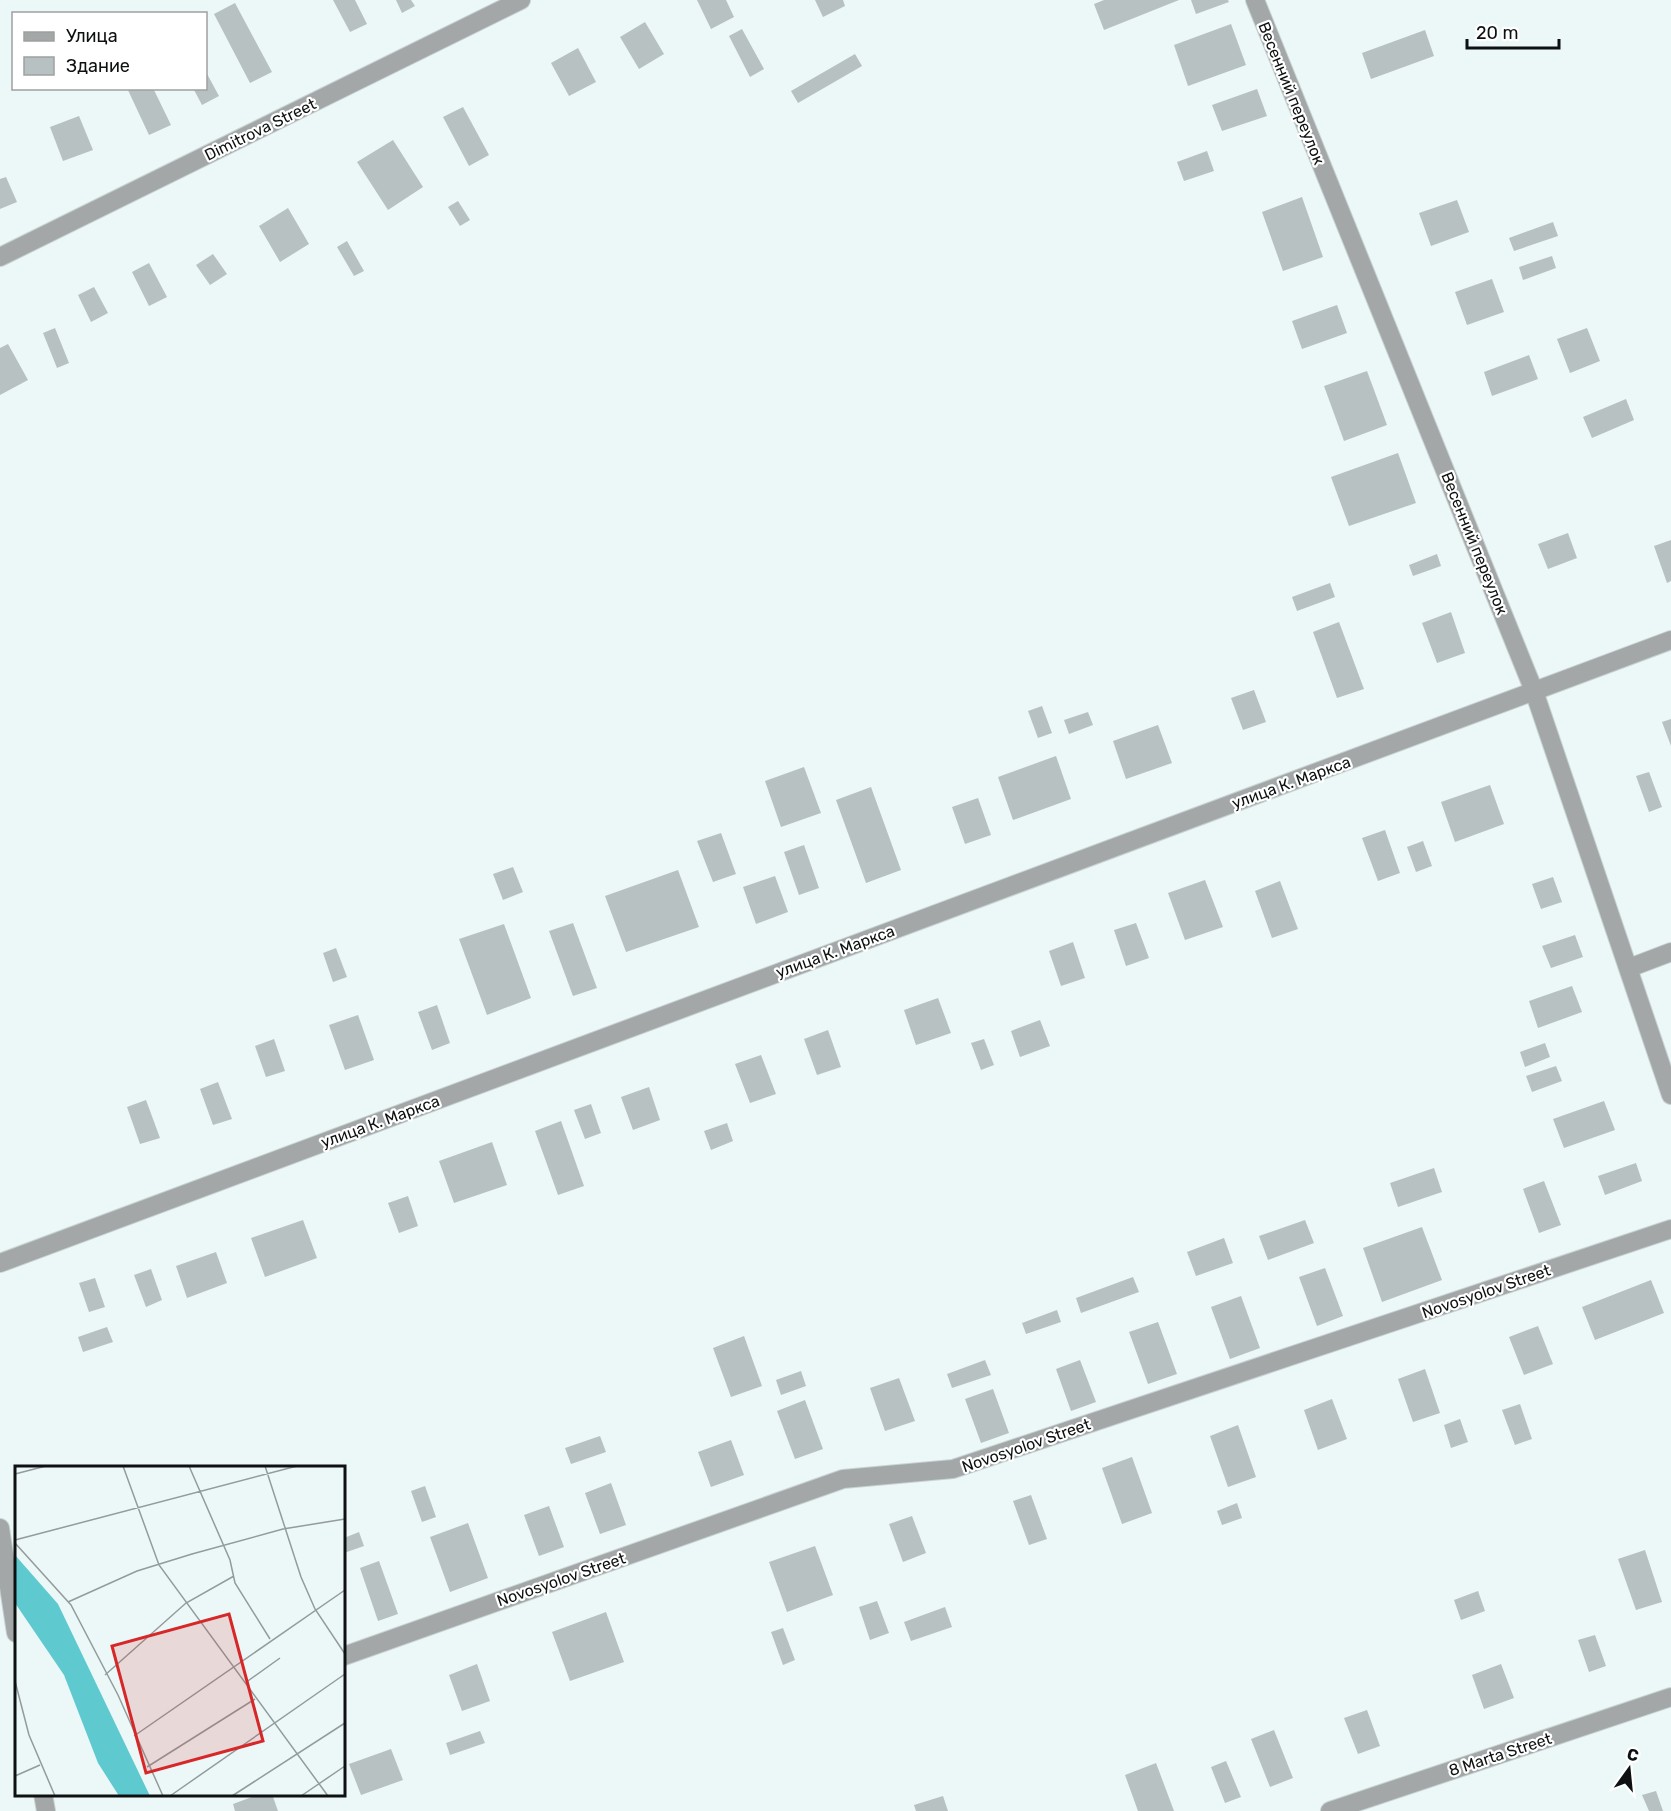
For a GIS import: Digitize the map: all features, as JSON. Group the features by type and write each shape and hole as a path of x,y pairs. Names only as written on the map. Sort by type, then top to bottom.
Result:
{"street":[{"name":"Dimitrova Street","path":"0,257 521,0"},
{"name":"Весенний переулок","path":"1255,0 1534,691 1671,1095"},
{"name":"улица К. Маркса","path":"0,1263 1671,640"},
{"path":"1629,968 1671,952"},
{"name":"Novosyolov Street","path":"345,1656 843,1479 953,1469 1671,1229"},
{"path":"0,1528 15,1626"},
{"name":"8 Marta Street","path":"1330,1811 1671,1697"},
{"path":"43,1796 46,1811"}],"building":[{"path":"333,0 355,0 367,24 350,32"},
{"path":"396,0 411,0 415,6 402,13"},
{"path":"697,0 726,0 734,17 711,29"},
{"path":"815,0 843,0 845,6 823,17"},
{"path":"1104,0 1179,0 1104,30 1094,4"},
{"path":"1191,0 1228,0 1229,2 1196,14"},
{"path":"235,3 272,72 250,83 214,14"},
{"path":"645,22 664,54 639,69 620,37"},
{"path":"1231,24 1246,65 1188,86 1174,45"},
{"path":"742,29 764,69 750,77 729,36"},
{"path":"1425,30 1434,56 1371,79 1362,53"},
{"path":"578,48 596,82 569,96 551,63"},
{"path":"855,54 862,66 798,103 791,91"},
{"path":"207,74 219,96 202,105 194,90 207,90"},
{"path":"1257,89 1267,116 1222,131 1212,105"},
{"path":"128,90 154,90 171,125 149,135"},
{"path":"463,107 489,155 469,166 443,117"},
{"path":"79,116 93,150 63,161 50,127"},
{"path":"393,140 423,187 388,210 357,162"},
{"path":"1207,151 1214,171 1184,181 1177,162"},
{"path":"6,177 17,202 0,209 0,179"},
{"path":"1302,197 1323,257 1283,271 1262,212"},
{"path":"1457,200 1469,232 1431,246 1419,213"},
{"path":"458,201 470,220 460,226 448,207"},
{"path":"288,208 309,244 280,262 259,226"},
{"path":"1553,222 1558,236 1514,251 1509,238"},
{"path":"347,241 364,271 354,276 337,247"},
{"path":"213,254 227,274 210,285 196,265"},
{"path":"1552,256 1556,268 1523,280 1519,267"},
{"path":"149,263 167,297 149,306 132,272"},
{"path":"1492,279 1504,312 1467,325 1455,292"},
{"path":"94,287 108,313 91,322 78,295"},
{"path":"1337,305 1347,333 1302,349 1292,321"},
{"path":"55,328 69,363 57,368 43,333"},
{"path":"1587,328 1600,361 1570,373 1557,339"},
{"path":"8,344 28,380 0,395 0,348"},
{"path":"1529,355 1538,379 1492,396 1484,372"},
{"path":"1367,371 1387,425 1344,441 1324,386"},
{"path":"1626,399 1634,420 1592,438 1583,417"},
{"path":"1398,453 1416,503 1349,526 1331,477"},
{"path":"1568,533 1577,558 1548,569 1538,544"},
{"path":"1671,540 1671,581 1667,583 1654,546"},
{"path":"1437,554 1441,566 1413,576 1409,565"},
{"path":"1330,583 1335,597 1297,611 1292,597"},
{"path":"1451,612 1465,653 1437,663 1422,623"},
{"path":"1339,622 1364,689 1337,698 1313,632"},
{"path":"1254,690 1266,722 1243,730 1231,698"},
{"path":"1042,706 1052,733 1038,738 1028,711"},
{"path":"1088,712 1093,725 1069,734 1064,720"},
{"path":"1671,719 1671,746 1662,722"},
{"path":"1158,725 1172,763 1126,779 1113,741"},
{"path":"1056,756 1071,799 1013,820 998,777"},
{"path":"804,767 821,813 781,827 765,781"},
{"path":"1649,772 1662,807 1649,812 1636,776"},
{"path":"1490,785 1504,824 1455,842 1441,802"},
{"path":"871,787 901,870 866,883 836,800"},
{"path":"978,798 991,835 965,844 952,807"},
{"path":"1385,830 1400,873 1378,881 1362,838"},
{"path":"721,833 736,874 713,882 697,841"},
{"path":"1423,841 1432,866 1416,872 1407,847"},
{"path":"804,845 819,888 799,895 784,852"},
{"path":"513,867 523,892 503,900 493,874"},
{"path":"678,870 699,927 626,952 605,896"},
{"path":"775,876 788,912 756,924 743,887"},
{"path":"1553,877 1562,902 1541,909 1532,884"},
{"path":"1205,880 1223,927 1185,940 1168,893"},
{"path":"1280,881 1298,929 1272,938 1255,891"},
{"path":"573,923 597,988 573,996 549,931"},
{"path":"1136,923 1149,958 1126,966 1114,930"},
{"path":"504,924 531,998 487,1015 459,939"},
{"path":"1575,935 1583,957 1551,968 1542,946"},
{"path":"1073,942 1085,978 1061,986 1049,951"},
{"path":"336,948 347,977 333,982 323,953"},
{"path":"1572,986 1582,1012 1538,1028 1529,1001"},
{"path":"938,998 951,1033 916,1045 904,1010"},
{"path":"437,1005 450,1043 432,1050 418,1012"},
{"path":"358,1015 374,1060 345,1070 329,1025"},
{"path":"1040,1020 1050,1046 1020,1057 1011,1031"},
{"path":"828,1030 841,1067 817,1075 804,1039"},
{"path":"274,1039 285,1071 266,1077 255,1046"},
{"path":"984,1039 994,1065 981,1070 971,1043"},
{"path":"1545,1043 1550,1057 1525,1067 1520,1052"},
{"path":"761,1055 776,1094 750,1103 735,1064"},
{"path":"1556,1066 1562,1081 1532,1092 1526,1076"},
{"path":"218,1082 232,1119 213,1125 200,1089"},
{"path":"649,1087 660,1120 633,1130 621,1097"},
{"path":"146,1100 160,1138 140,1144 127,1107"},
{"path":"1604,1101 1615,1130 1564,1148 1553,1119"},
{"path":"591,1104 601,1133 585,1139 574,1110"},
{"path":"561,1121 584,1186 558,1195 535,1131"},
{"path":"727,1123 733,1141 711,1150 704,1131"},
{"path":"492,1142 507,1185 454,1203 439,1161"},
{"path":"1636,1163 1642,1181 1605,1195 1598,1176"},
{"path":"1434,1168 1442,1192 1398,1207 1390,1183"},
{"path":"1544,1181 1561,1225 1539,1233 1523,1189"},
{"path":"408,1196 418,1226 399,1233 388,1203"},
{"path":"303,1220 317,1258 265,1277 251,1238"},
{"path":"1305,1220 1314,1243 1268,1260 1259,1236"},
{"path":"1422,1227 1442,1280 1382,1302 1363,1248"},
{"path":"1224,1238 1233,1263 1196,1276 1187,1252"},
{"path":"216,1252 227,1283 187,1298 176,1266"},
{"path":"1325,1268 1343,1316 1317,1326 1299,1277"},
{"path":"151,1269 162,1300 146,1307 134,1275"},
{"path":"1133,1277 1139,1292 1081,1313 1076,1298"},
{"path":"95,1278 105,1307 89,1312 79,1283"},
{"path":"1651,1280 1664,1313 1595,1340 1582,1307"},
{"path":"1241,1296 1260,1348 1230,1359 1211,1307"},
{"path":"1057,1310 1061,1322 1026,1334 1022,1323"},
{"path":"1158,1322 1177,1374 1148,1384 1129,1332"},
{"path":"1538,1326 1553,1364 1524,1375 1509,1337"},
{"path":"107,1327 113,1342 83,1352 78,1337"},
{"path":"744,1336 762,1386 731,1397 713,1348"},
{"path":"985,1360 991,1375 952,1388 947,1374"},
{"path":"1080,1360 1096,1402 1071,1411 1056,1369"},
{"path":"1425,1369 1440,1413 1413,1422 1398,1379"},
{"path":"801,1371 806,1386 781,1395 776,1380"},
{"path":"899,1378 915,1421 885,1431 870,1388"},
{"path":"993,1389 1009,1433 981,1443 965,1399"},
{"path":"1332,1399 1347,1439 1318,1450 1304,1410"},
{"path":"805,1400 823,1449 795,1459 777,1411"},
{"path":"1520,1404 1532,1439 1515,1445 1502,1410"},
{"path":"1460,1419 1468,1442 1451,1448 1444,1425"},
{"path":"1238,1425 1256,1477 1228,1487 1210,1436"},
{"path":"600,1436 606,1452 571,1464 565,1448"},
{"path":"731,1440 744,1475 711,1487 698,1452"},
{"path":"1132,1457 1152,1513 1122,1524 1102,1468"},
{"path":"611,1483 626,1525 600,1534 585,1493"},
{"path":"425,1486 436,1517 422,1522 411,1491"},
{"path":"1031,1495 1047,1539 1029,1545 1013,1501"},
{"path":"1237,1503 1242,1518 1222,1525 1217,1511"},
{"path":"549,1506 564,1547 539,1556 524,1515"},
{"path":"912,1516 926,1553 903,1562 889,1524"},
{"path":"468,1523 488,1578 450,1592 430,1537"},
{"path":"359,1532 364,1546 345,1553 345,1538"},
{"path":"815,1546 833,1595 787,1612 769,1562"},
{"path":"1645,1550 1662,1602 1636,1610 1618,1559"},
{"path":"379,1561 398,1614 378,1621 360,1568"},
{"path":"1478,1591 1485,1611 1461,1620 1454,1600"},
{"path":"877,1601 889,1633 870,1640 859,1607"},
{"path":"945,1607 952,1627 911,1641 904,1622"},
{"path":"606,1612 624,1662 570,1681 552,1632"},
{"path":"783,1628 795,1660 783,1665 771,1632"},
{"path":"1595,1635 1606,1666 1589,1672 1578,1640"},
{"path":"477,1664 490,1701 462,1711 449,1675"},
{"path":"1501,1664 1514,1698 1484,1709 1472,1675"},
{"path":"1367,1710 1380,1746 1358,1754 1344,1718"},
{"path":"1274,1730 1293,1778 1270,1787 1251,1739"},
{"path":"480,1731 485,1743 450,1755 446,1743"},
{"path":"391,1749 403,1780 361,1795 349,1764"},
{"path":"1226,1761 1241,1797 1225,1803 1211,1767"},
{"path":"1156,1763 1174,1811 1138,1811 1125,1775"},
{"path":"1656,1791 1663,1811 1649,1811 1642,1795"},
{"path":"255,1796 273,1796 278,1811 235,1811 233,1804"},
{"path":"943,1796 948,1811 916,1811 914,1805"}]}
